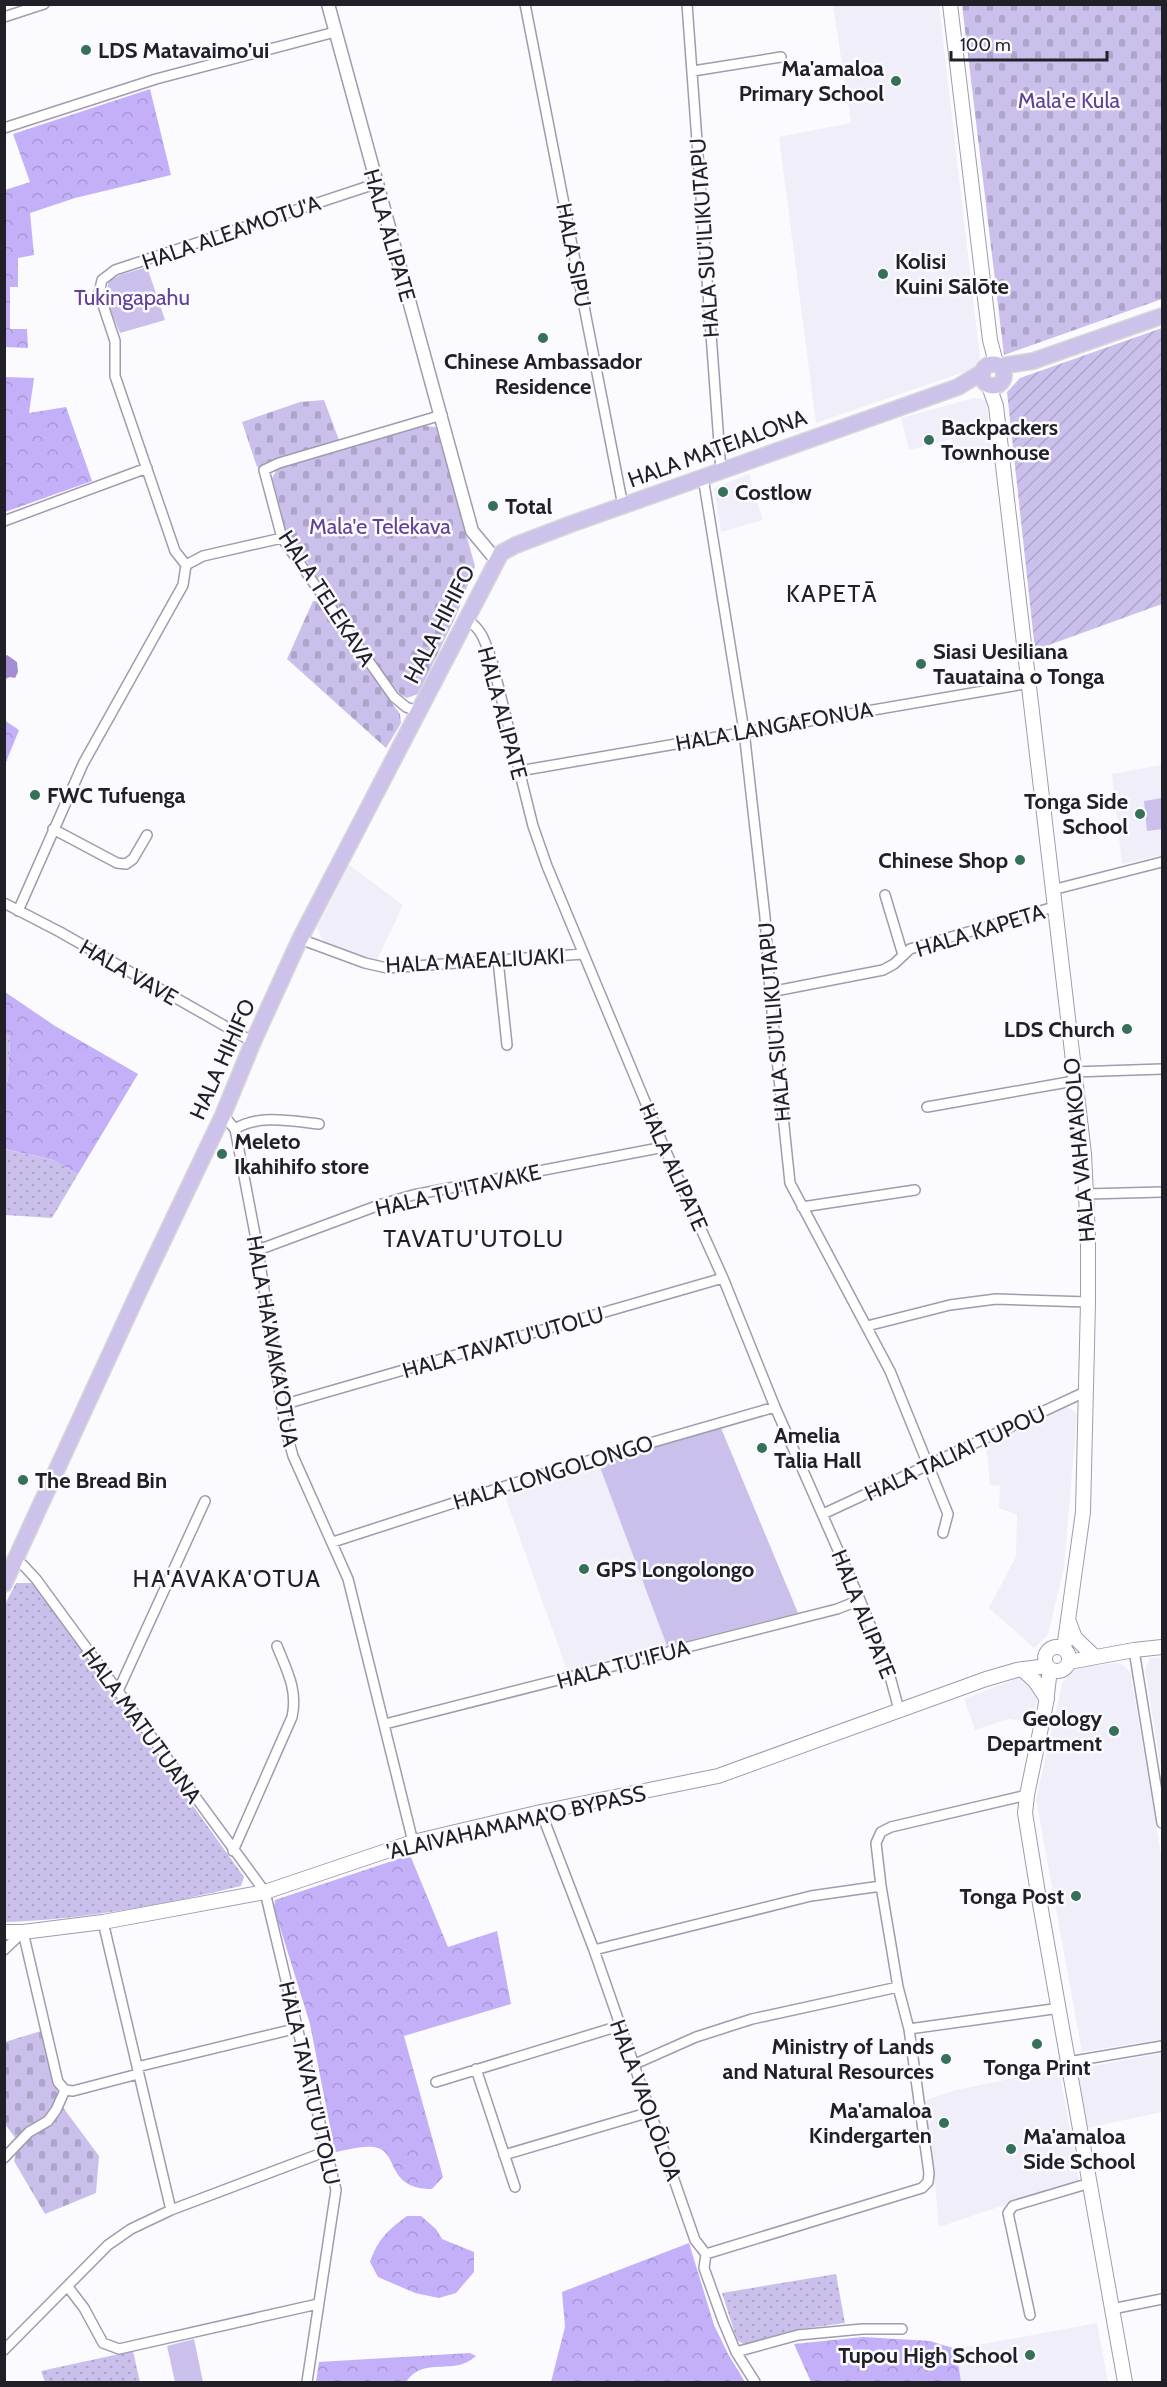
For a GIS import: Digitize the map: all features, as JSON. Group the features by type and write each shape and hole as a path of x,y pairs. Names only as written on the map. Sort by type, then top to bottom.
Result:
{"main road":[{"name":"HALA VAHA'AKOLO","path":"950,4 1084,1154 1086,1194 1088,1302 1083,1512 1069,1615 1047,1701 1025,1813 1125,2382"},
{"name":"HALA MATEIALONA","path":"497,561 501,553 516,545 1162,316"},
{"name":"HALA HIHIFO","path":"4,1584 223,1115 300,939 468,621 497,561"},
{"path":"1069,1615 1075,1638 1098,1654"},
{"name":"'ALAIVAHAMAMA'O BYPASS","path":"4,1932 23,1932 103,1922 264,1892 413,1842 541,1812 718,1776 899,1710 1057,1659 1162,1647"},
{"path":"1019,1670 1035,1681 1047,1701"}],"street":[{"path":"4,17 44,4"},
{"name":"HALA ALIPATE","path":"328,4 375,184 442,415 472,531 497,561"},
{"name":"HALA SIPU","path":"525,4 623,506"},
{"name":"HALA SIU'ILIKUTAPU","path":"687,4 721,471"},
{"path":"4,128 156,79 335,32"},
{"path":"693,71 781,57"},
{"name":"HALA ALEAMOTU'A","path":"186,565 175,551 115,376 115,341 99,293 102,280 115,270 375,184"},
{"name":"HALA TELEKAVA","path":"420,712 406,707 394,697 282,538 264,470 279,463 442,415"},
{"path":"4,521 147,468"},
{"name":"HALA SIU'ILIKUTAPU","path":"703,477 744,731 765,916 787,1171 790,1183 802,1207 890,1371 948,1514 944,1533"},
{"path":"18,911 83,764 183,585 186,565 203,556 282,538"},
{"name":"HALA ALIPATE","path":"468,621 476,625 483,635 492,661 543,856 664,1147 723,1278 775,1407 860,1600 888,1669 899,1710"},
{"name":"HALA LANGAFONUA","path":"519,771 1030,683"},
{"path":"53,830 117,863 126,864 133,859 147,835"},
{"path":"1053,890 1162,862"},
{"path":"885,895 903,955"},
{"name":"HALA VAVE","path":"4,903 60,932 253,1042"},
{"name":"HALA KAPETA","path":"770,992 883,970 894,964 910,949 1054,907"},
{"name":"HALA MAEALIUAKI","path":"300,939 365,963 387,968 583,954"},
{"path":"498,960 507,1045"},
{"path":"927,1107 1074,1077 1162,1069"},
{"name":"HALA HA'AVAKA'OTUA","path":"223,1115 235,1129 258,1250 282,1405 293,1456 348,1579 413,1842"},
{"path":"235,1129 245,1122 268,1119 319,1124"},
{"name":"HALA TU'ITAVAKE","path":"258,1250 382,1204 413,1195 664,1147"},
{"path":"802,1207 915,1190"},
{"path":"1086,1194 1162,1192"},
{"name":"HALA TAVATU'UTOLU","path":"282,1405 723,1278"},
{"path":"867,1326 950,1305 996,1299 1088,1302"},
{"name":"HALA TALIAI TUPOU","path":"823,1514 1087,1391"},
{"name":"HALA LONGOLONGO","path":"333,1542 546,1473 775,1407"},
{"path":"118,1691 205,1501"},
{"name":"HALA MATUTUANA","path":"16,1562 23,1565 36,1579 264,1892"},
{"name":"HALA TU'IFUA","path":"385,1724 825,1612 860,1600"},
{"path":"233,1851 292,1717 295,1702 292,1683 278,1646"},
{"path":"1134,1650 1162,1823"},
{"path":"706,2254 922,2188 928,2182 929,2173 909,2029 898,1987 880,1886 876,1843 881,1832 891,1827 1027,1795"},
{"name":"HALA VAOLŌLOA","path":"541,1812 594,1950 695,2240 706,2254 704,2268 736,2352 755,2382"},
{"path":"594,1950 811,1896 880,1886"},
{"name":"HALA TAVATU'UTOLU","path":"264,1892 336,2190 307,2381"},
{"path":"103,1922 171,2210"},
{"path":"23,1932 58,2082 65,2090 73,2091 298,2028"},
{"path":"4,1950 23,1932"},
{"path":"635,2064 696,2037 753,2019 898,1987"},
{"path":"909,2029 1060,2008"},
{"path":"436,2082 619,2026"},
{"path":"1068,2062 1162,2046"},
{"path":"476,2070 515,2187"},
{"path":"4,2158 29,2132 48,2121 65,2090"},
{"path":"504,2156 651,2112"},
{"path":"4,2350 68,2288 108,2245 131,2229 171,2210 327,2151"},
{"path":"1030,2315 1008,2213 1013,2206 1090,2183"},
{"path":"68,2288 84,2308 103,2343 119,2349 318,2304"},
{"path":"1112,2309 1162,2299"},
{"path":"736,2352 798,2335 862,2329 902,2329"},
{"path":"297,2382 307,2381"}],"shaded area":[{"name":"Kolisi Kuini Sālōte","path":"833,5 939,5 980,358 973,369 816,423 779,137 851,123"},
{"path":"974,398 986,400 993,455 957,464 952,439 909,450 901,418"},
{"path":"749,474 763,520 721,532 714,488"},
{"path":"5,656 17,662 18,672 15,678 5,679"},
{"name":"Tonga Side School","path":"1162,765 1162,855 1122,864 1112,774"},
{"path":"349,865 403,905 374,966 323,941 317,928"},
{"path":"1067,1406 1077,1414 1064,1567 1048,1635 1034,1648 989,1608 1016,1556 1017,1515 999,1508 1000,1486 990,1485 986,1444"},
{"name":"GPS Longolongo","path":"598,1462 667,1646 568,1673 503,1491"},
{"path":"1162,1657 1162,1774 1145,1669 1150,1658"},
{"path":"1120,1663 1130,1671 1162,1860 1162,2039 1082,2052 1036,1799 1063,1681 1078,1667"},
{"path":"1023,1676 1040,1691 1031,1722 1008,1719 975,1730 964,1699"},
{"path":"1162,2053 1162,2112 1087,2128 1077,2069"},
{"name":"Ma'amaloa Side School","path":"1059,2069 1079,2180 939,2227 923,2101 956,2090"},
{"name":"Tupou High School","path":"1097,2323 1108,2382 961,2382 956,2349"}],"green space":[{"name":"Mala'e Kula","path":"962,5 1162,5 1162,299 1004,355"},
{"path":"150,89 171,175 75,198 30,213 34,255 18,258 18,287 10,287 10,329 27,329 28,348 6,347 5,377 5,190 30,182 13,134"},
{"name":"Tukingapahu","path":"147,267 165,320 120,333 108,301 109,281 120,275"},
{"path":"1162,328 1162,604 1035,650 1007,392 1020,378"},
{"path":"5,377 34,378 29,413 66,407 92,481 5,512"},
{"name":"Mala'e Telekava","path":"324,400 339,440 257,467 242,422 300,402"},
{"name":"Mala'e Telekava","path":"424,426 436,427 475,566 456,616 418,694 407,698 401,695 382,673 286,531 272,478 278,468"},
{"name":"Mala'e Telekava","path":"313,601 317,601 400,714 401,723 386,748 287,659"},
{"path":"4,720 19,730 6,762 4,761"},
{"path":"1162,798 1162,829 1147,831 1144,801"},
{"path":"5,992 55,1026 138,1074 78,1174 53,1160 5,1149 4,1095 8,1079 10,1037 5,1033"},
{"path":"5,1033 10,1037 5,1095"},
{"path":"4,1149 53,1160 78,1174 52,1218 5,1215"},
{"path":"721,1428 798,1613 667,1646 598,1462"},
{"path":"16,1583 33,1583 244,1877 241,1886 124,1910 64,1918 5,1922 5,1604"},
{"path":"410,1855 448,1947 497,1931 511,2004 404,2036 443,2177 432,2189 418,2187 400,2178 389,2157 378,2148 363,2147 335,2152 310,2024 274,1908 275,1900"},
{"path":"41,2031 53,2063 59,2102 99,2156 96,2193 45,2214 14,2161 19,2143 5,2124 5,2042"},
{"path":"407,2216 421,2216 436,2229 442,2239 474,2252 474,2272 456,2293 439,2298 415,2293 378,2277 370,2262 376,2247 394,2226"},
{"path":"689,2243 714,2325 745,2382 551,2382 565,2327 562,2292"},
{"path":"836,2274 845,2323 800,2329 743,2344 737,2340 722,2293"},
{"path":"863,2337 930,2341 956,2349 961,2382 811,2382 794,2344"},
{"path":"194,2339 203,2382 175,2382 167,2346"},
{"path":"133,2351 140,2382 45,2382 41,2371"},
{"path":"470,2353 476,2356 467,2362 430,2367 413,2374 406,2382 316,2382 319,2362"}],"place":[{"name":"LDS Matavaimo'ui","path":"86,50"},
{"name":"Ma'amaloa Primary School","path":"896,81"},
{"name":"Kolisi Kuini Sālōte","path":"883,274"},
{"name":"Chinese Ambassador Residence","path":"543,338"},
{"name":"Backpackers Townhouse","path":"929,440"},
{"name":"Costlow","path":"723,492"},
{"name":"Total","path":"493,506"},
{"name":"Siasi Uesiliana Tauataina o Tonga","path":"921,664"},
{"name":"FWC Tufuenga","path":"35,795"},
{"name":"Tonga Side School","path":"1140,814"},
{"name":"Chinese Shop","path":"1020,860"},
{"name":"LDS Church","path":"1127,1029"},
{"name":"Meleto Ikahihifo store","path":"222,1154"},
{"name":"Amelia Talia Hall","path":"762,1448"},
{"name":"The Bread Bin","path":"23,1480"},
{"name":"GPS Longolongo","path":"584,1569"},
{"name":"Geology Department","path":"1114,1731"},
{"name":"Tonga Post","path":"1076,1896"},
{"name":"Tonga Print","path":"1037,2044"},
{"name":"Ministry of Lands and Natural Resources","path":"946,2059"},
{"name":"Ma'amaloa Kindergarten","path":"944,2123"},
{"name":"Ma'amaloa Side School","path":"1011,2149"},
{"name":"Tupou High School","path":"1030,2355"}],"district":[{"name":"KAPETĀ","path":"832,594"},
{"name":"TAVATU'UTOLU","path":"474,1239"},
{"name":"HA'AVAKA'OTUA","path":"227,1579"}]}
